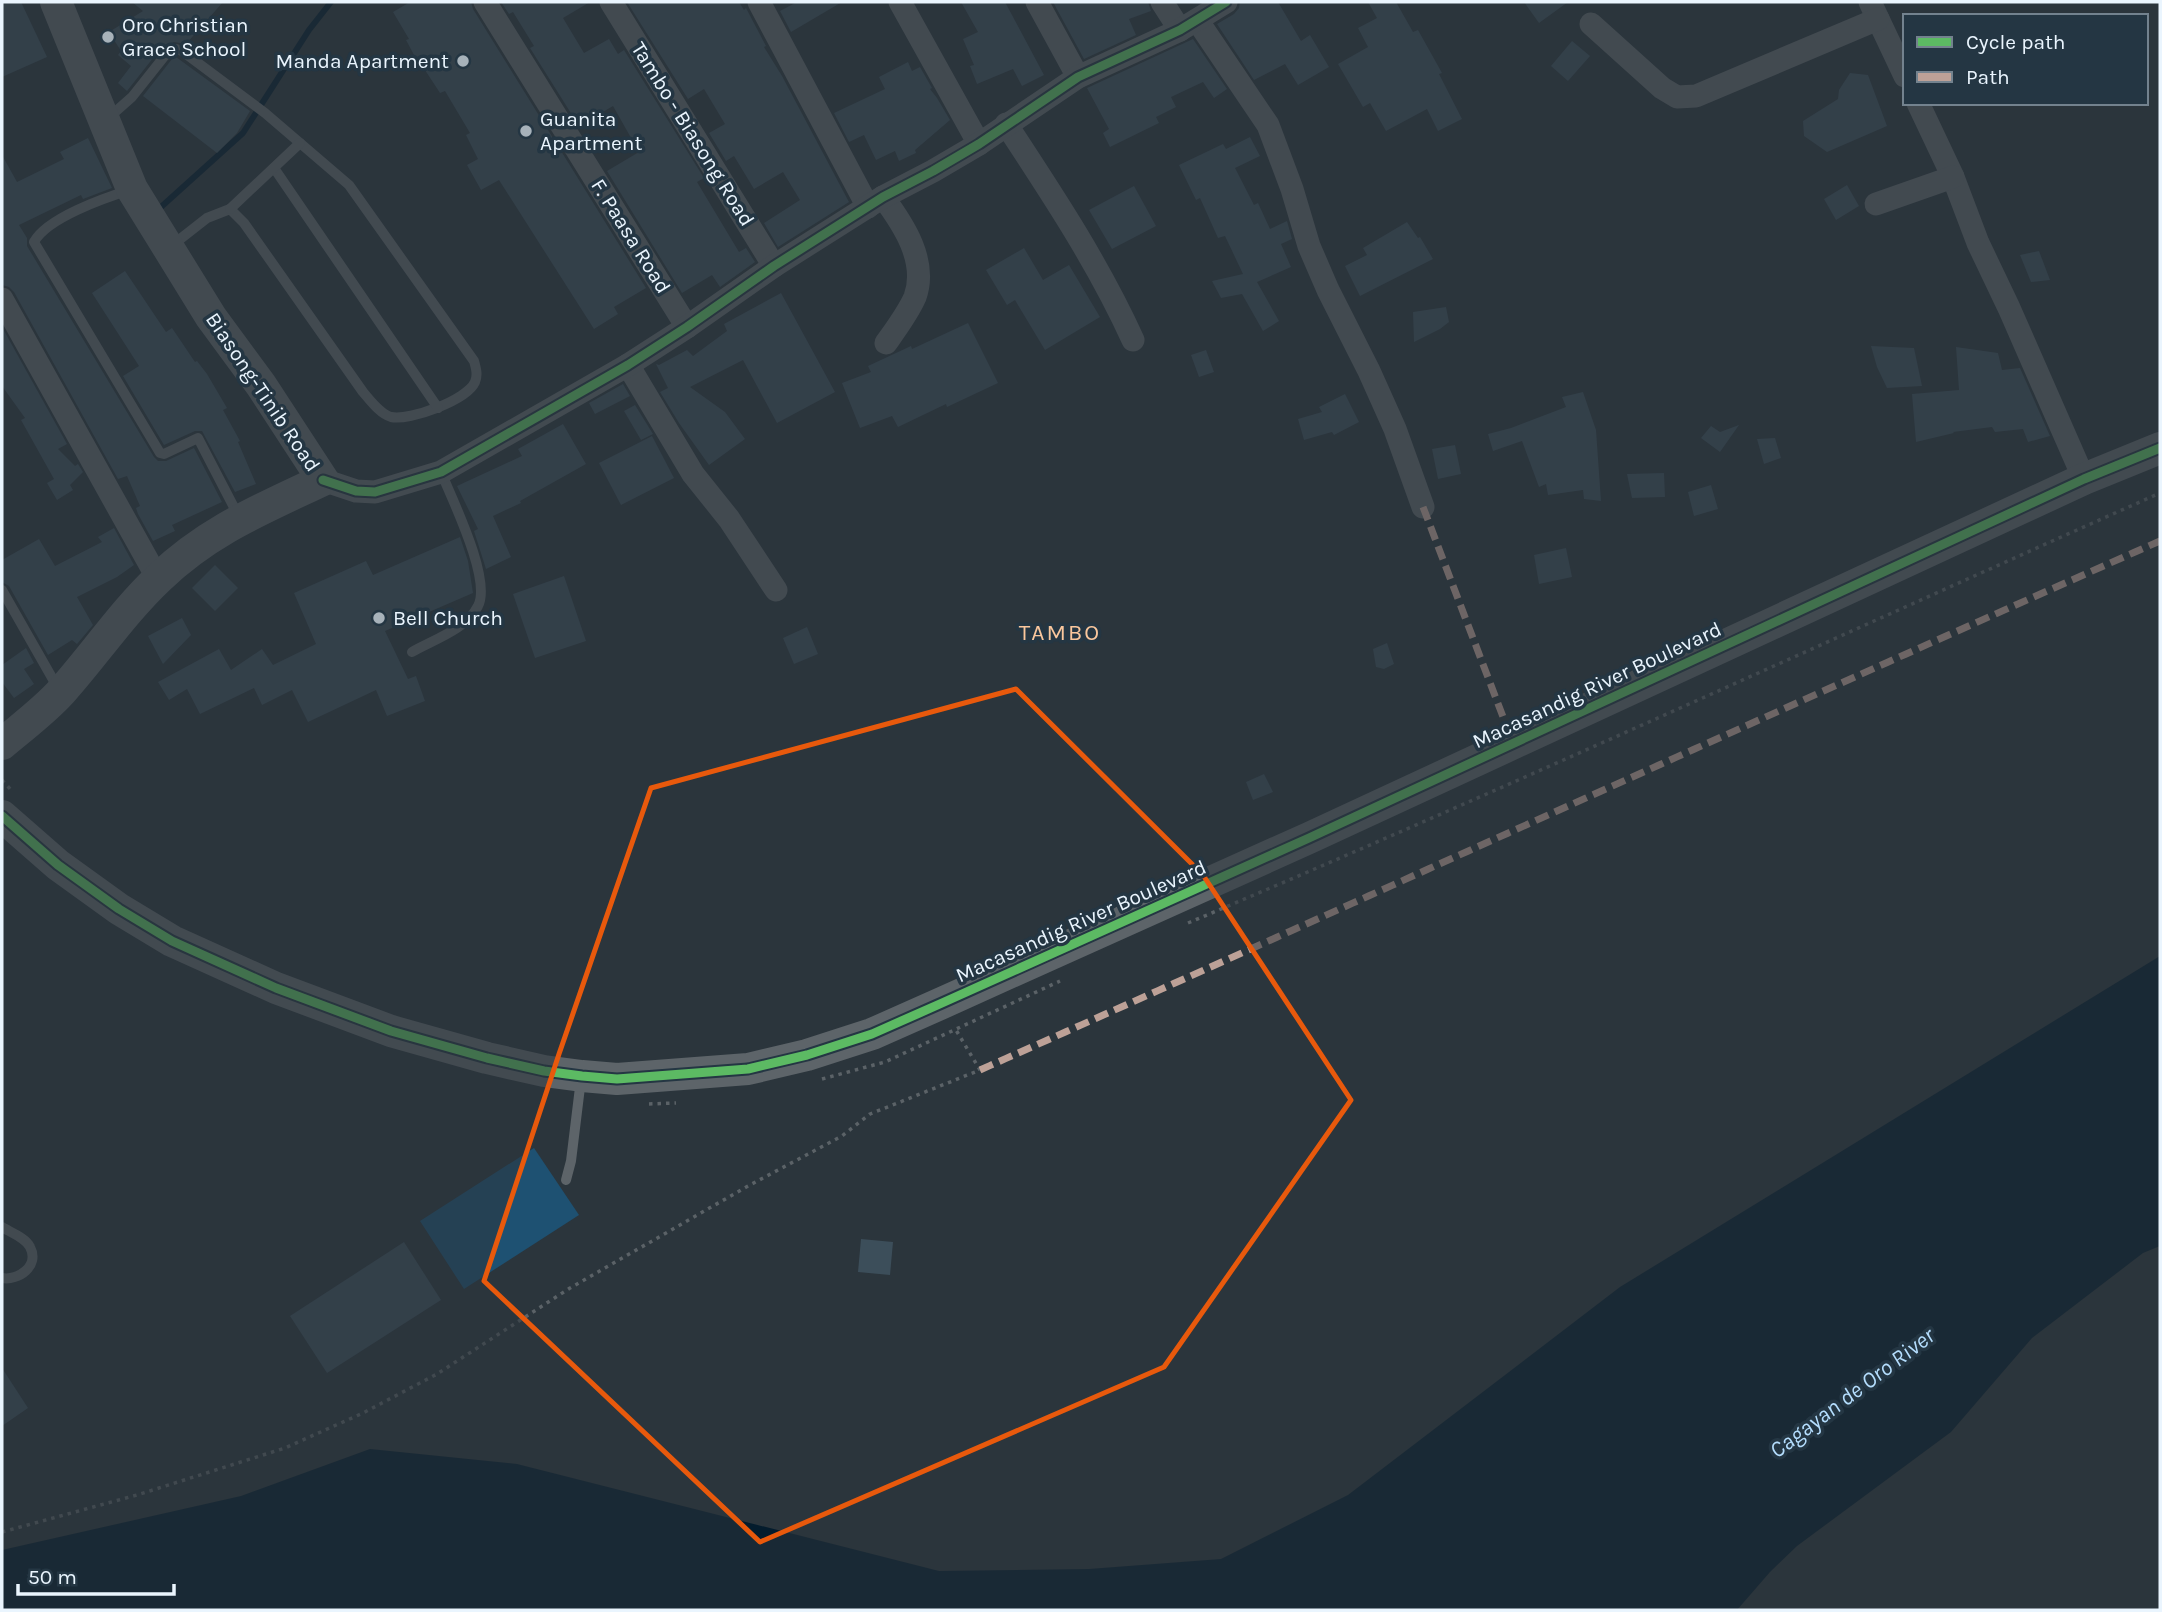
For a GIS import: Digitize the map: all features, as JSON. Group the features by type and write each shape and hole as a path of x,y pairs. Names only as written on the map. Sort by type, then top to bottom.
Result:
{"street":[{"name":"Biasong-Tinib Road","path":"2,744 61,693 127,613 158,579 190,551 240,519 323,480 261,385 211,317 132,189 56,2"},
{"name":"F. Paasa Road","path":"485,2 687,327"},
{"name":"Tambo - Biasong Road","path":"611,2 774,267"},
{"path":"759,2 876,202 904,225 911,241 918,276 915,296 886,343"},
{"path":"900,2 979,144"},
{"path":"1037,2 1078,76"},
{"path":"1163,2 1188,25 1268,125 1292,189 1309,246 1395,429 1423,507"},
{"path":"323,480 356,491 375,492 441,472 628,365 876,202 979,144 1078,76 1188,25 1226,2"},
{"path":"1591,24 1662,88 1677,97 1696,96 1874,10 1903,72"},
{"path":"1919,105 2084,479"},
{"path":"1006,124 1068,219 1133,340"},
{"path":"1877,204 1953,177"},
{"path":"2,299 158,579"},
{"path":"628,365 693,474 729,519 776,590"},
{"name":"Macasandig River Boulevard","path":"9,806 58,866 119,909 172,941 276,988 391,1031 487,1058 544,1071 582,1076 617,1079 748,1069 807,1055 872,1034 1333,827 2084,479 2160,448"}],"lane":[{"path":"104,122 132,97 167,53 182,51 265,113 349,185 474,361 477,373 474,385 438,408 421,414 391,417 383,412 363,392 244,223 230,209"},
{"path":"168,248 207,218 230,209 300,144"},
{"path":"274,168 438,408"},
{"path":"132,189 55,222 38,235 34,242 160,453 164,454 198,438 240,519"},
{"path":"412,652 461,625 478,608 481,600 473,549 441,472"},
{"path":"2,590 61,693"},
{"path":"566,1180 582,1076"},
{"path":"2,1227 23,1239 30,1247 32,1260 27,1271 17,1278 2,1278"}],"path":[{"path":"1179,927 1712,695 2160,493"},
{"path":"2,780 9,806"},
{"path":"815,1081 885,1062 1068,977"},
{"path":"2,1532 137,1495 285,1448 363,1413 437,1374 570,1288 748,1186 842,1136 870,1114 980,1070 956,1030"},
{"path":"645,1104 685,1101"}],"highlighted area":[{"path":"1016,689 1203,875 1351,1100 1164,1367 760,1542 484,1281 651,788"}],"shaded area":[{"path":"534,1148 579,1215 464,1289 420,1221"}],"water":[{"name":"Cagayan de Oro River","path":"2160,956 2160,1246 2143,1253 2032,1338 1951,1432 1797,1546 1737,1610 2,1610 2,1550 241,1496 370,1449 517,1464 939,1571 1089,1569 1221,1559 1348,1495 1620,1287"}],"building":[{"path":"2,2 21,2 47,57 2,77"},
{"path":"132,2 223,2 186,44 174,42 161,48 127,91 118,83 131,66 118,55 121,51 109,32 143,11"},
{"path":"410,2 471,2 646,288 614,307 618,314 594,329 499,180 481,190 467,165 478,159 466,135 470,133 445,91 440,93 423,67 421,68 406,40 409,39 393,12"},
{"path":"501,2 590,2 563,18 584,53 609,39 618,54 624,50 704,178 697,182 739,252 746,248 755,262 720,287 712,275 682,293 607,171 639,152 613,106 579,126 530,48 534,46 513,12 509,14"},
{"path":"627,2 739,2 744,10 746,8 766,46 764,47 849,202 778,247 764,223 800,200 783,172 754,189 734,156 726,161 709,133 725,124 704,89 688,99"},
{"path":"797,2 842,2 791,32 780,11"},
{"path":"961,2 1005,2 1044,75 1022,86 1013,69 977,84 970,66 974,65 963,39 978,32"},
{"path":"1053,2 1148,2 1151,11 1129,19 1136,35 1084,59"},
{"path":"1240,2 1278,2 1301,41 1310,35 1329,67 1298,85 1285,64 1254,80 1217,24 1234,14"},
{"path":"1368,2 1396,2 1413,32 1418,30 1442,73 1439,74 1462,119 1438,131 1427,109 1386,131 1370,103 1363,107 1338,64 1368,47 1358,28 1377,18"},
{"path":"1524,2 1568,2 1539,23"},
{"path":"1193,39 1227,89 1214,98 1203,82 1171,97 1176,107 1156,117 1159,123 1110,147 1103,133 1109,129 1087,88"},
{"path":"1572,41 1590,56 1568,81 1551,66"},
{"path":"176,57 250,111 237,133 217,153 143,96"},
{"path":"908,62 912,71 920,67 932,88 930,89 950,120 915,150 916,153 899,161 895,151 876,160 864,135 849,142 834,113 885,89 879,77"},
{"path":"1850,73 1868,75 1887,126 1827,152 1804,136 1803,121 1838,99 1839,90"},
{"path":"1250,137 1260,156 1235,168 1254,205 1258,203 1270,229 1287,221 1292,239 1281,244 1291,267 1257,282 1279,321 1263,331 1242,294 1221,298 1212,281 1243,274 1225,236 1218,238 1200,198 1196,200 1179,165 1223,144 1226,149"},
{"path":"88,138 112,188 83,199 81,195 19,225 27,238 27,246 154,457 158,461 166,461 194,448 222,502 172,525 175,531 153,541 138,514 136,508 140,506 127,476 118,479 14,292 2,285 2,155 17,182 64,159 60,152"},
{"path":"1847,185 1859,206 1836,220 1824,199"},
{"path":"1134,186 1156,226 1112,249 1089,210"},
{"path":"1407,222 1433,259 1360,296 1345,266 1367,255 1363,248"},
{"path":"1024,248 1043,280 1069,265 1100,317 1045,350 1015,300 1007,305 986,270"},
{"path":"2039,251 2050,280 2031,282 2020,255"},
{"path":"125,271 166,332 172,328 195,362 197,361 207,374 227,408 223,410 240,441 238,442 256,484 235,492 202,431 195,431 164,445 123,376 139,366 92,293"},
{"path":"781,293 835,392 777,423 743,360 690,387 725,412 745,439 709,465 660,392 668,388 656,364 659,365 687,350 693,356 727,331 724,324"},
{"path":"1446,307 1449,322 1414,342 1413,312"},
{"path":"968,323 998,383 898,427 892,416 860,428 842,383 871,372 868,366"},
{"path":"2,327 67,444 58,449 75,466 78,464 83,472 70,485 73,490 57,500 47,483 54,479 21,420 25,418 2,386"},
{"path":"1871,346 1914,348 1922,386 1887,388"},
{"path":"1956,347 1998,353 2002,370 2020,368 2050,436 2028,442 2023,429 1995,432 1992,427 1953,432 1916,442 1912,394 1959,390"},
{"path":"1206,350 1214,372 1199,377 1191,355"},
{"path":"623,384 630,396 595,414 589,403"},
{"path":"1583,392 1596,430 1601,501 1584,499 1583,490 1548,495 1546,484 1539,487 1522,441 1493,451 1488,434 1566,407 1562,397"},
{"path":"1345,394 1359,422 1334,435 1332,432 1304,440 1298,419 1322,412 1319,407"},
{"path":"635,405 653,434 641,440 624,411"},
{"path":"563,424 586,464 520,501 521,503 493,516 511,557 486,569 474,531 478,529 457,486 522,456 518,449"},
{"path":"1739,425 1720,452 1701,438 1711,426 1720,432"},
{"path":"652,436 674,478 621,505 599,463"},
{"path":"1775,438 1781,458 1764,464 1757,439"},
{"path":"1455,445 1461,474 1438,479 1432,449"},
{"path":"1664,473 1665,497 1632,498 1627,474"},
{"path":"1711,485 1718,509 1694,516 1688,492"},
{"path":"114,528 134,565 117,577 77,597 93,625 77,644 72,640 48,655 9,586 2,582 2,560 39,539 55,566 102,542 98,537"},
{"path":"460,537 468,561 473,593 385,631 408,679 416,676 425,701 387,716 376,690 308,722 292,690 262,705 254,688 200,714 187,689 169,700 158,682 219,649 231,670 262,649 273,665 316,644 294,593 366,561 373,575"},
{"path":"1566,548 1572,577 1539,584 1534,555"},
{"path":"215,565 238,588 215,611 192,588"},
{"path":"564,576 586,641 535,658 513,594"},
{"path":"182,618 191,635 163,664 148,636"},
{"path":"807,627 818,654 794,664 783,638"},
{"path":"1387,643 1394,664 1384,669 1376,667 1373,649"},
{"path":"26,648 34,663 24,669 34,684 14,698 2,682 2,665"},
{"path":"1264,774 1273,792 1253,800 1246,782"},
{"path":"861,1239 893,1242 890,1275 858,1272"},
{"path":"404,1242 441,1300 327,1373 290,1316"},
{"path":"2,1368 28,1408 2,1426"}],"waterway":[{"path":"161,207 243,133 309,30 331,2"}],"marked path":[{"path":"1423,507 1513,743"},
{"path":"980,1070 2160,541"}],"cycle path":[{"path":"323,480 356,491 375,492 441,472 628,365 774,266 883,197 979,144 1078,77 1180,30 1226,2"},
{"path":"2,816 58,865 119,909 172,941 276,988 391,1031 487,1058 544,1071 582,1076 617,1079 748,1069 807,1055 872,1034 1309,838 2084,479 2160,448"}],"place":[{"name":"Oro Christian Grace School","path":"108,37"},
{"name":"Manda Apartment","path":"463,61"},
{"name":"Guanita Apartment","path":"526,131"},
{"name":"Bell Church","path":"379,618"}],"district":[{"name":"TAMBO","path":"1060,632"}]}
